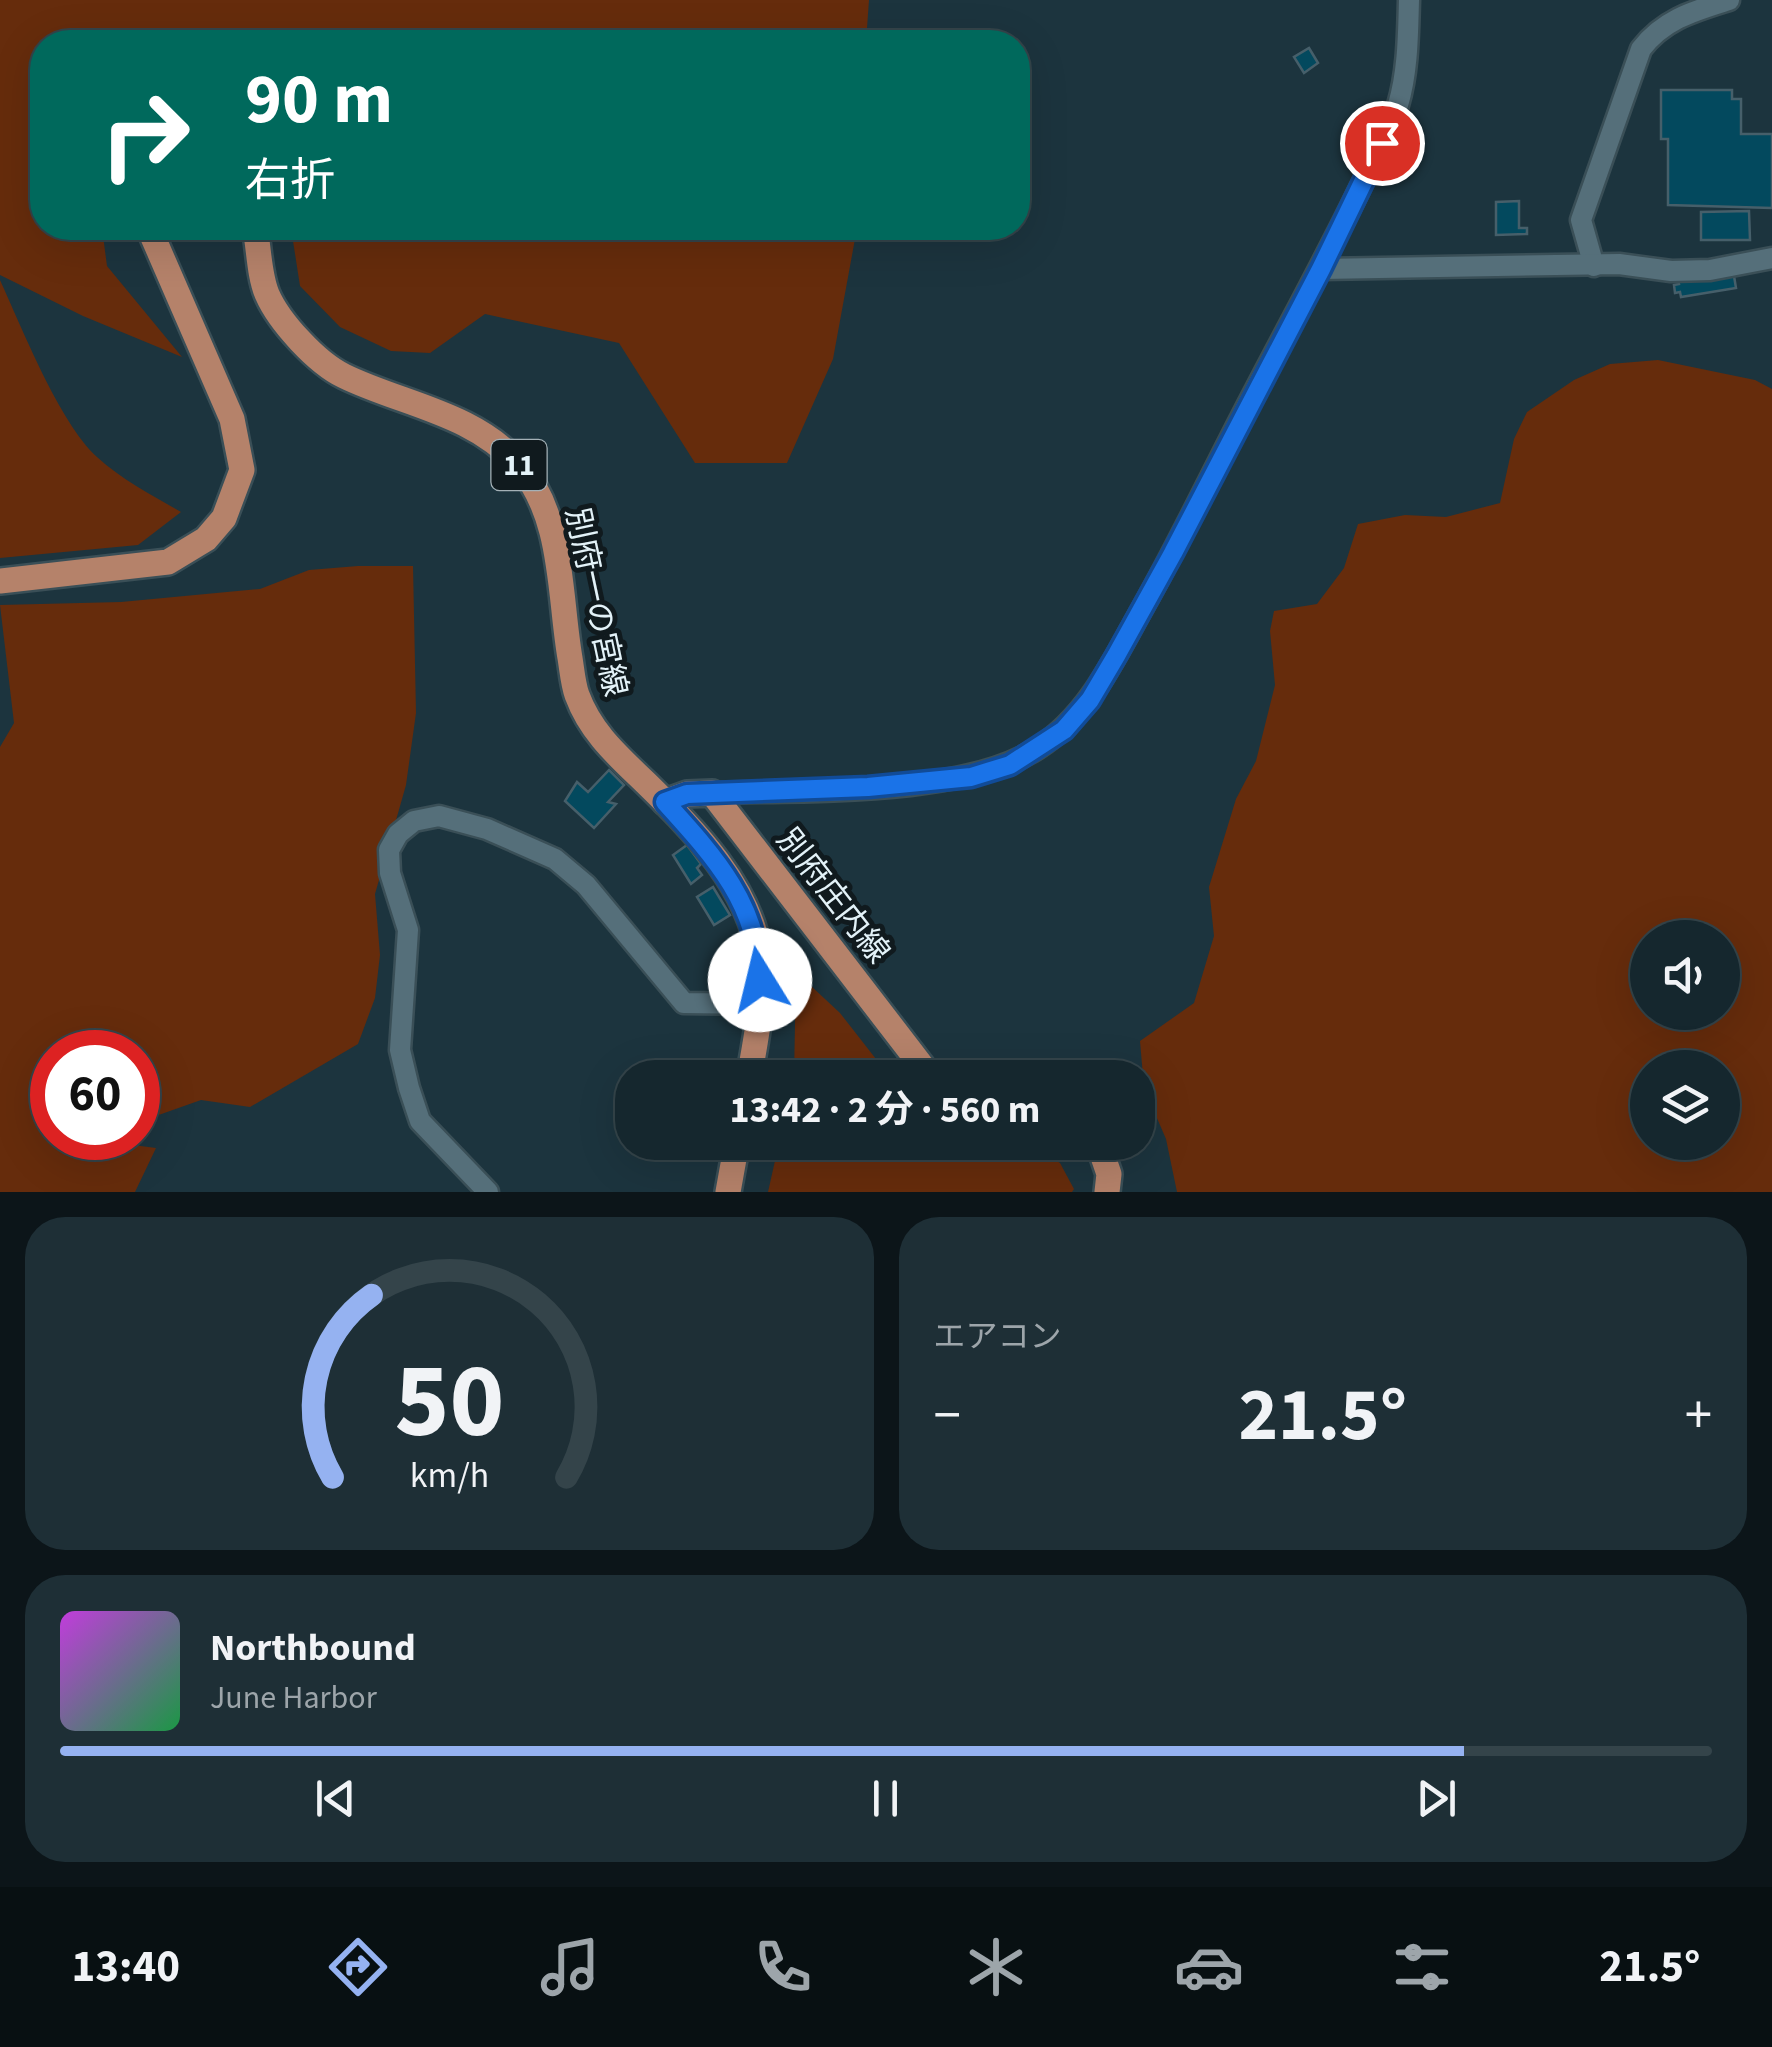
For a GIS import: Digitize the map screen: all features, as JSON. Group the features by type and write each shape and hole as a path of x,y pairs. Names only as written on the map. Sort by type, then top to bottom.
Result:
{"main road":[{"path":"0,581 168,562 206,539 224,518 242,470 232,419 155,240"},
{"name":"別府一の宮線","path":"257,240 267,294 294,336 341,375 429,408 481,433 518,464 540,501 557,548 562,613 576,694 596,735 722,864 748,916 760,957 761,1004 752,1060"},
{"path":"665,802 687,794 712,794"},
{"name":"別府庄内線","path":"712,794 918,1060"},
{"path":"728,1192 734,1160"},
{"path":"1104,1160 1109,1174 1107,1192"}],"street":[{"path":"712,794 868,787 971,777 1010,765 1064,730 1090,700 1116,656 1321,269 1398,107 1407,60 1410,0"},
{"path":"1594,266 1581,220 1642,49 1655,30 1672,20 1729,0"},
{"path":"1321,269 1619,264 1671,271 1710,270 1772,258"},
{"path":"488,1192 420,1121 400,1050 408,930 390,873 389,850 398,834 414,821 439,816 487,828 555,859 586,885 684,1003 761,1004"}],"shaded area":[{"path":"0,0 869,0 867,30 30,30 30,240 104,240 107,266 182,357 83,316 0,275"},
{"path":"293,240 855,240 833,359 787,463 695,463 619,343 485,314 430,353 391,351 340,327 300,286"},
{"path":"0,280 42,373 83,441 117,473 181,512 138,545 0,558"},
{"path":"1658,360 1755,380 1772,389 1772,1192 1177,1192 1166,1139 1155,1114 1155,1060 1142,1060 1140,1041 1194,1003 1214,936 1209,887 1236,799 1256,761 1275,685 1270,631 1274,611 1317,604 1344,568 1358,524 1405,515 1446,517 1500,503 1514,439 1527,412 1574,380 1610,364"},
{"path":"413,566 416,713 406,785 375,894 380,955 375,998 358,1044 250,1107 201,1100 160,1115 160,1030 30,1030 30,1160 150,1160 135,1192 0,1192 0,747 14,723 0,605 121,602 260,589 309,570"},
{"path":"796,972 840,1013 877,1060 794,1060"},
{"path":"775,1160 1055,1160 1074,1189 1072,1192 768,1192"}],"building":[{"path":"1309,48 1318,63 1304,73 1294,57"},
{"path":"1661,90 1732,90 1732,99 1741,99 1741,134 1772,134 1772,208 1668,205 1668,139 1661,139"},
{"path":"1519,201 1519,228 1527,228 1527,234 1496,235 1496,202"},
{"path":"1749,211 1750,240 1701,240 1701,212"},
{"path":"1733,270 1736,288 1681,297 1680,292 1675,293 1678,279"},
{"path":"609,770 624,785 608,802 616,804 594,828 565,801 577,782 588,792"},
{"path":"687,845 701,864 697,868 702,875 691,884 673,855"},
{"path":"713,887 730,915 714,925 697,897"},
{"path":"867,929 891,946 879,962 855,945"}],"route":[{"path":"760,980 760,957 748,916 722,864 665,802 687,794 868,787 971,777 1010,765 1064,730 1090,700 1173,553 1382,143"}]}
